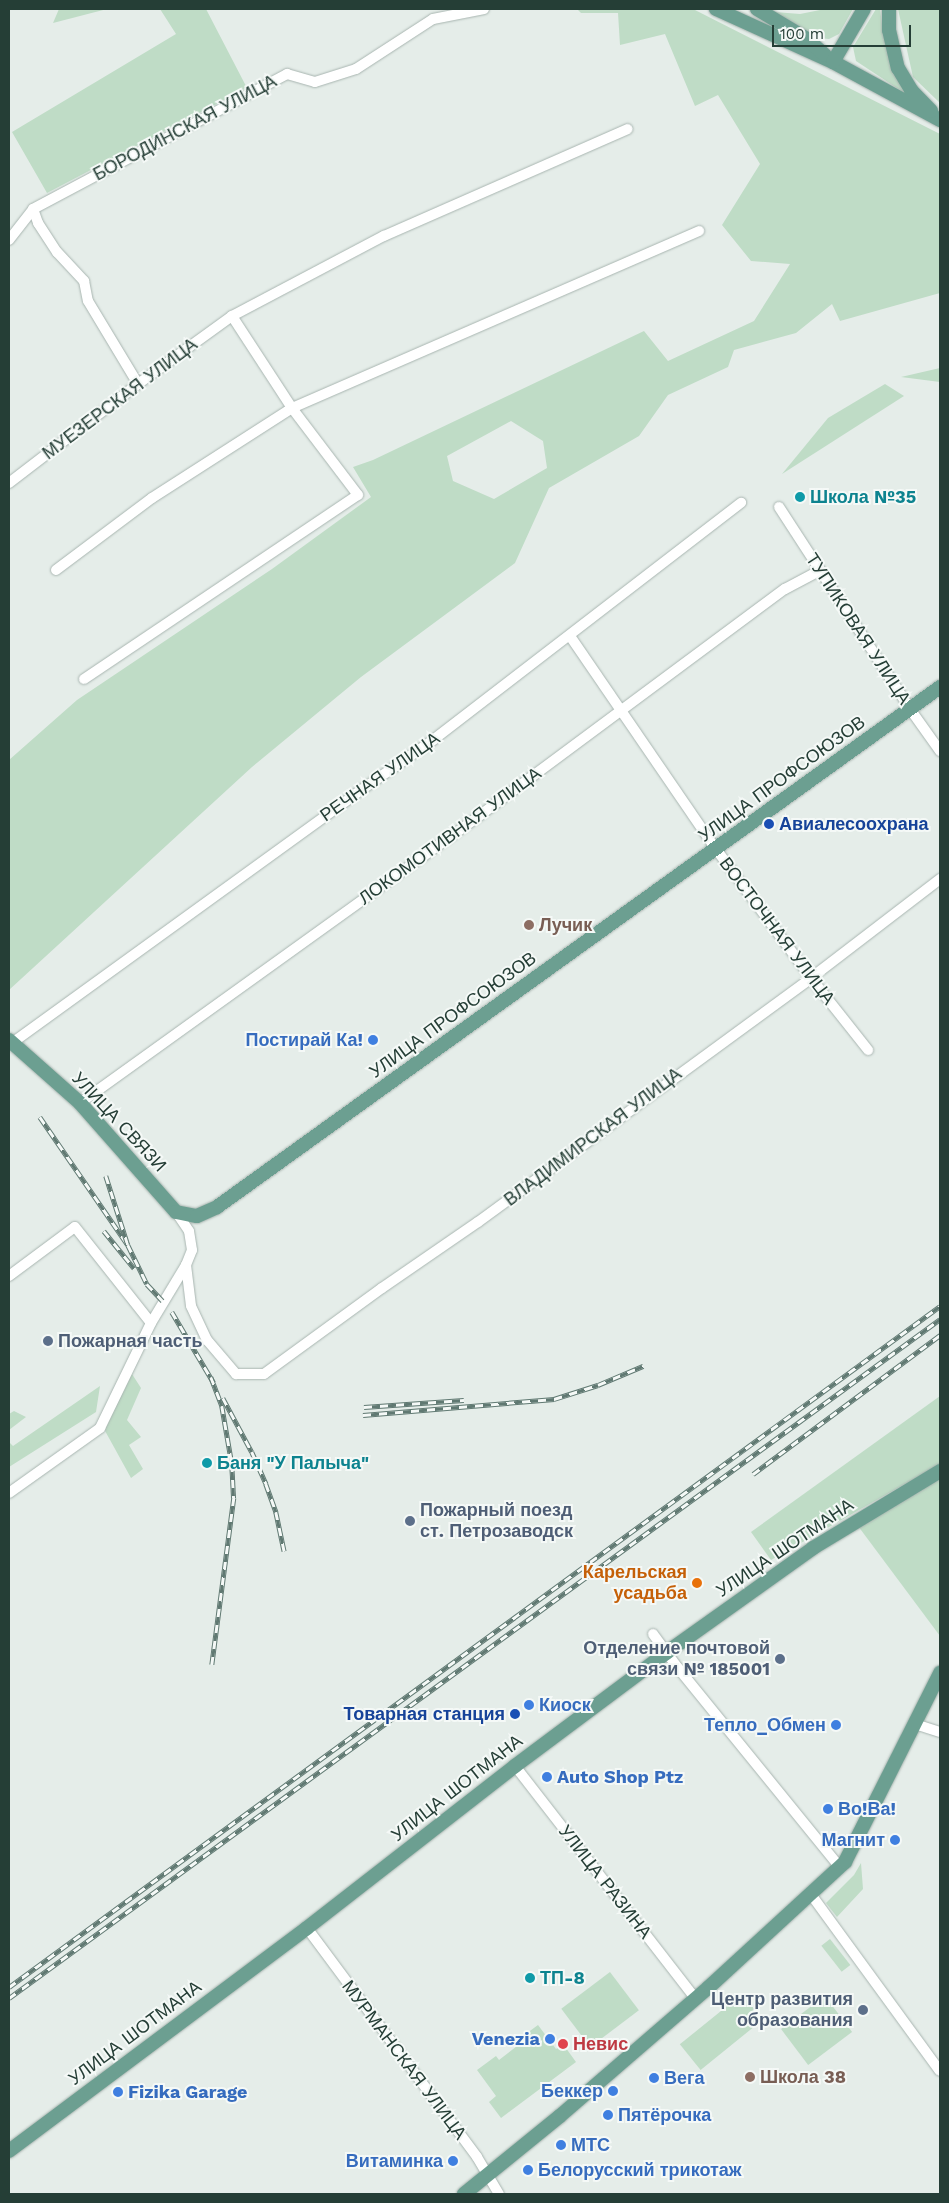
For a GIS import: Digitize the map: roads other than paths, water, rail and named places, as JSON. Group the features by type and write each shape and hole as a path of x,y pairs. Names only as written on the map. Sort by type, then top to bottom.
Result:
{"main road":[{"path":"716,9 833,62 940,120"},
{"path":"757,9 807,39 833,62"},
{"path":"833,62 864,9"},
{"path":"889,9 889,30 898,68 911,90 940,120"},
{"name":"УЛИЦА ПРОФСОЮЗОВ","path":"176,1212 197,1216 217,1207 940,687"},
{"name":"УЛИЦА СВЯЗИ","path":"10,1042 80,1103 176,1212"},
{"name":"УЛИЦА ШОТМАНА","path":"9,2151 307,1928 515,1766 666,1653 813,1548 940,1471"},
{"path":"464,2194 696,1998 845,1862 940,1672"}],"street":[{"name":"БОРОДИНСКАЯ УЛИЦА","path":"9,240 33,209 287,74 315,82 356,69 434,18 484,9"},
{"name":"МУЕЗЕРСКАЯ УЛИЦА","path":"9,483 138,384 232,316 384,236 628,129"},
{"path":"33,209 38,223 57,252 84,281 88,301 138,384"},
{"path":"56,570 152,498 292,408 699,231"},
{"path":"84,679 358,495 292,408 232,316"},
{"name":"РЕЧНАЯ УЛИЦА","path":"10,1042 433,740 741,503"},
{"name":"ТУПИКОВАЯ УЛИЦА","path":"778,506 910,709 940,751"},
{"name":"ЛОКОМОТИВНАЯ УЛИЦА","path":"80,1103 483,813 784,589 820,570"},
{"name":"ВОСТОЧНАЯ УЛИЦА","path":"570,636 716,849 811,978 868,1050"},
{"name":"ВЛАДИМИРСКАЯ УЛИЦА","path":"186,1265 191,1306 207,1340 236,1374 264,1374 382,1288 478,1222 811,978 940,879"},
{"path":"9,1493 100,1428 150,1323 186,1265 192,1250 189,1231 176,1212"},
{"path":"9,1276 75,1227 150,1323"},
{"path":"653,1634 666,1653 840,1867"},
{"path":"915,1724 940,1732"},
{"name":"УЛИЦА РАЗИНА","path":"515,1766 696,1998"},
{"path":"810,1893 940,2071"},
{"name":"МУРМАНСКАЯ УЛИЦА","path":"307,1928 488,2175 499,2194"}],"railway":[{"path":"40,1117 128,1245"},
{"path":"106,1176 128,1245 147,1284 163,1301"},
{"path":"104,1231 134,1268"},
{"path":"9,1987 940,1306"},
{"path":"172,1312 214,1383"},
{"path":"9,1998 940,1319"},
{"path":"753,1474 940,1335"},
{"path":"363,1415 554,1399 598,1385 643,1366"},
{"path":"211,1377 222,1406 232,1464 234,1498 212,1665"},
{"path":"223,1398 252,1452 266,1484 276,1512 284,1551"},
{"path":"364,1407 464,1400"}],"place":[{"name":"Школа №35","path":"800,497"},
{"name":"Авиалесоохрана","path":"769,824"},
{"name":"Лучик","path":"529,925"},
{"name":"Постирай Ка!","path":"373,1040"},
{"name":"Пожарная часть","path":"48,1341"},
{"name":"Баня \"У Палыча\"","path":"207,1463"},
{"name":"Пожарный поезд ст. Петрозаводск","path":"410,1521"},
{"name":"Карельская усадьба","path":"697,1583"},
{"name":"Отделение почтовой связи № 185001","path":"780,1659"},
{"name":"Киоск","path":"529,1705"},
{"name":"Товарная станция","path":"515,1714"},
{"name":"Тепло_Обмен","path":"836,1725"},
{"name":"Auto Shop Ptz","path":"547,1777"},
{"name":"Во!Ва!","path":"828,1809"},
{"name":"Магнит","path":"895,1840"},
{"name":"ТП-8","path":"530,1978"},
{"name":"Центр развития образования","path":"863,2010"},
{"name":"Venezia","path":"550,2039"},
{"name":"Невис","path":"563,2044"},
{"name":"Школа 38","path":"750,2077"},
{"name":"Вега","path":"654,2078"},
{"name":"Беккер","path":"613,2091"},
{"name":"Fizika Garage","path":"118,2092"},
{"name":"Пятёрочка","path":"608,2115"},
{"name":"МТС","path":"561,2145"},
{"name":"Витаминка","path":"453,2161"},
{"name":"Белорусский трикотаж","path":"528,2170"}]}
